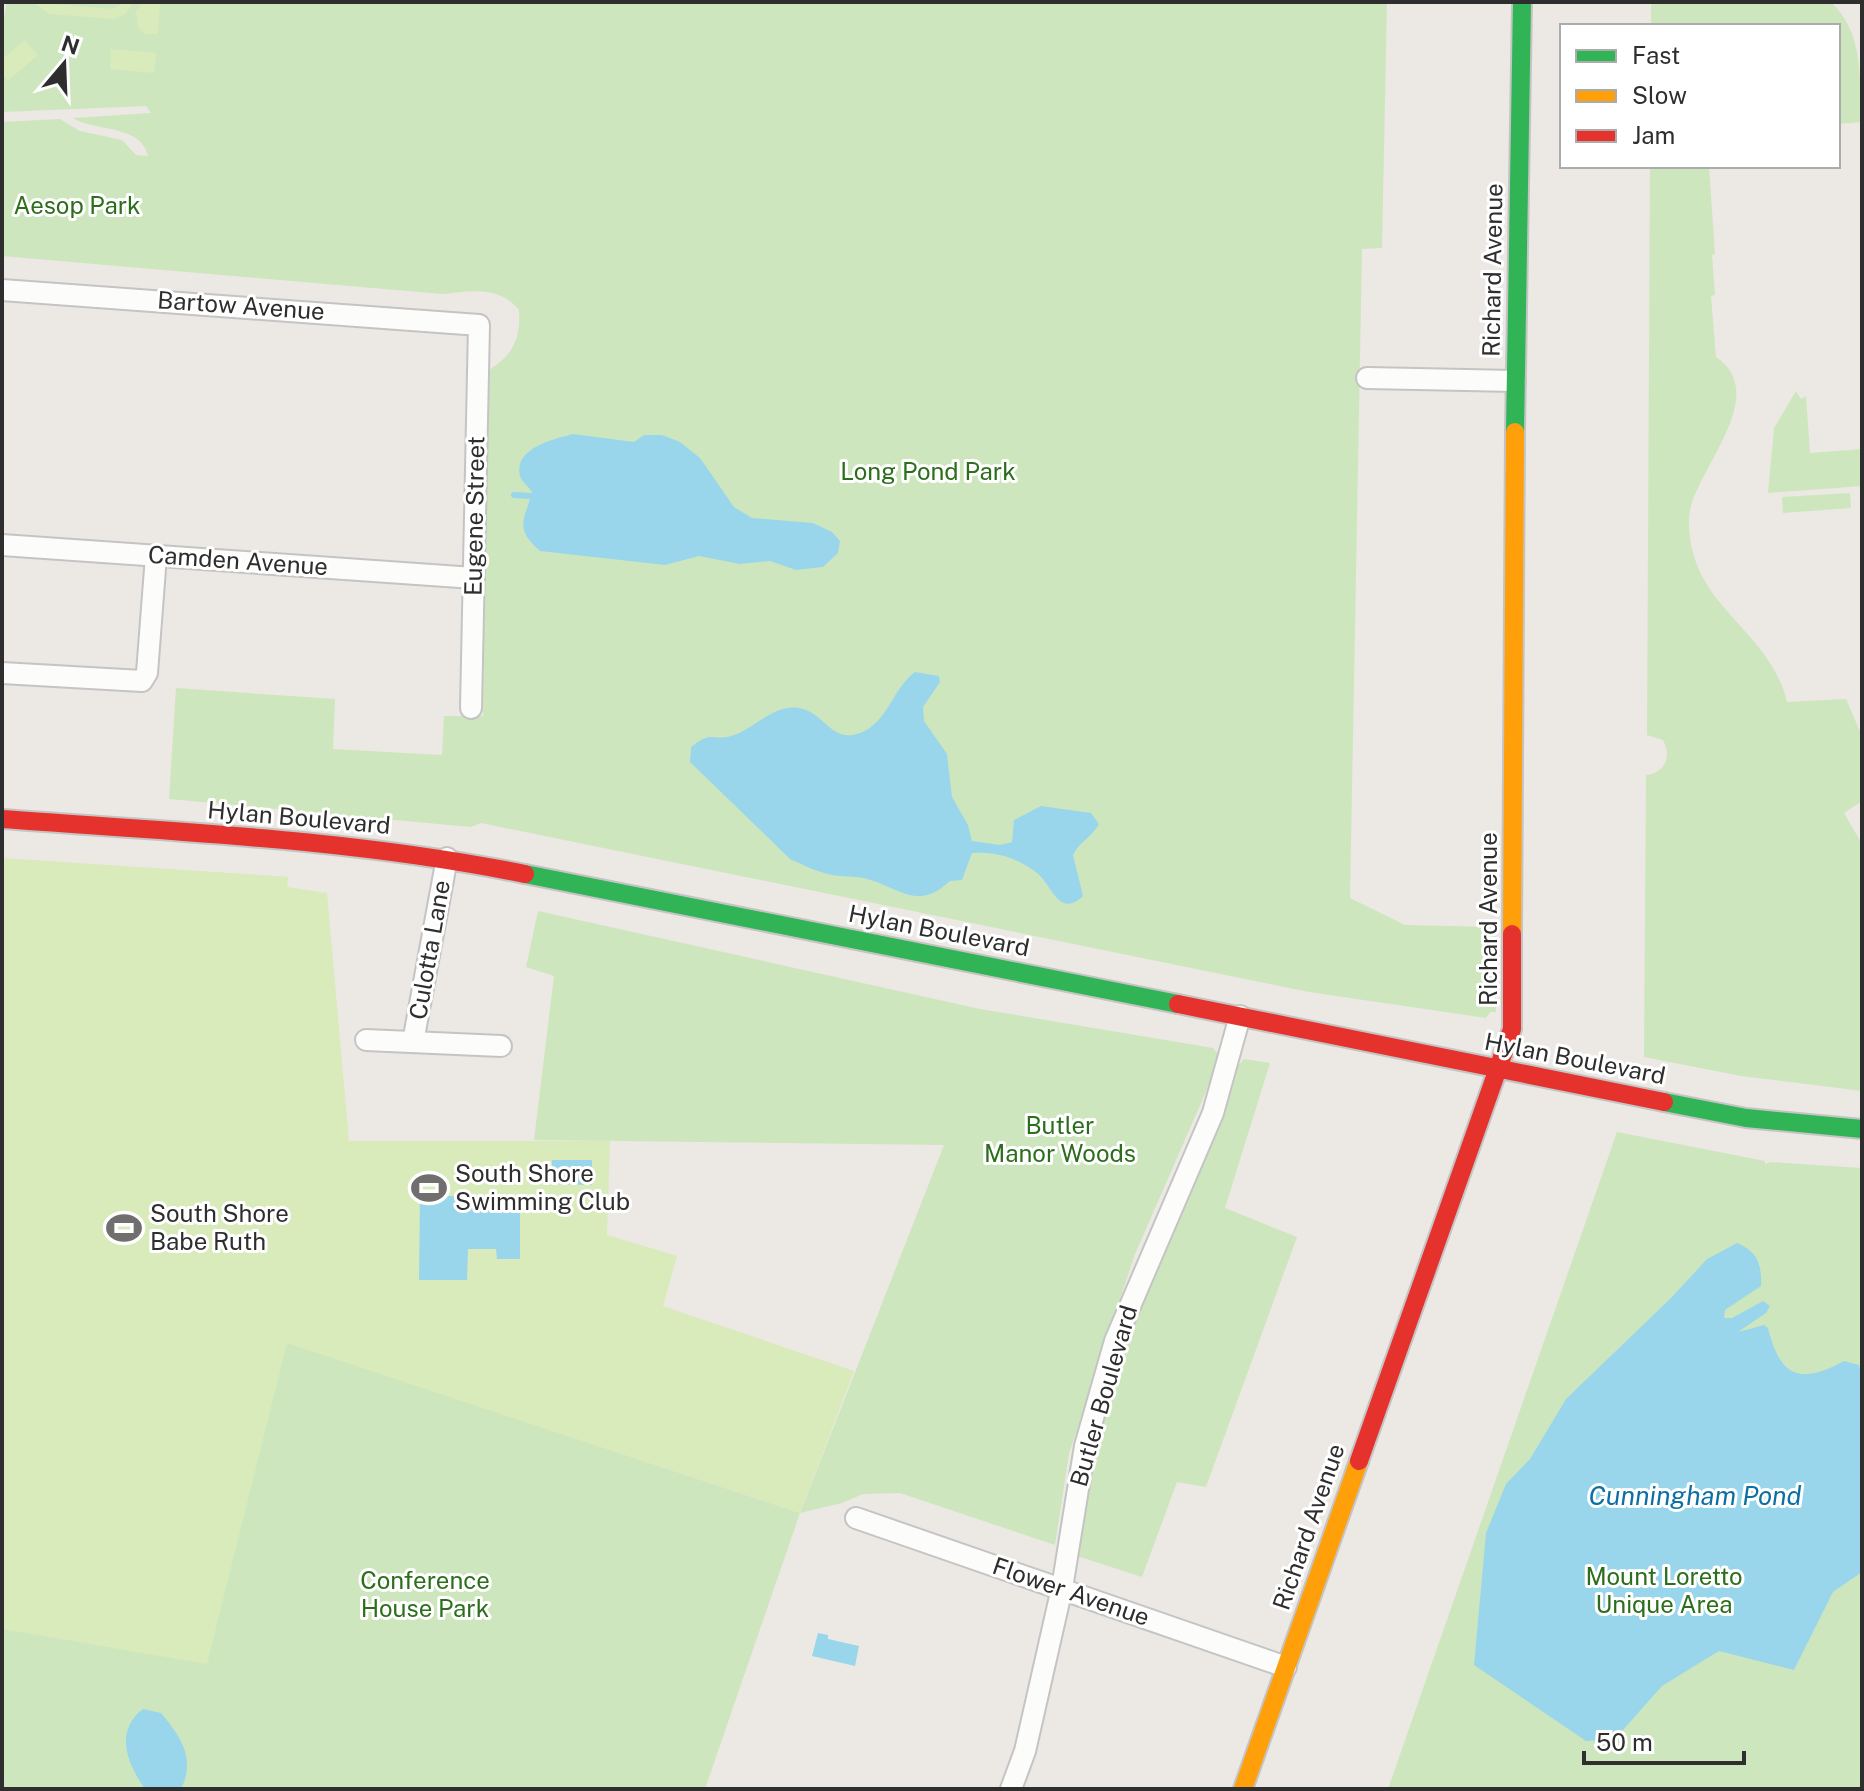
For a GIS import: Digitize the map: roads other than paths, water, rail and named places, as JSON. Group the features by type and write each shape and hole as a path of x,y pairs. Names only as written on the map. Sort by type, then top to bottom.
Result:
{"main road":[{"name":"Richard Avenue","path":"1243,1789 1513,1020 1515,381 1522,2"},
{"name":"Hylan Boulevard","path":"2,819 321,843 447,858 1746,1118 1862,1129"}],"street":[{"name":"Bartow Avenue","path":"2,290 479,325"},
{"name":"Eugene Street","path":"471,708 479,325"},
{"path":"1367,378 1515,381"},
{"name":"Camden Avenue","path":"2,545 474,578"},
{"path":"2,673 142,681 147,673 156,556"},
{"name":"Culotta Lane","path":"413,1042 447,858"},
{"name":"Butler Boulevard","path":"1011,1789 1025,1751 1062,1588 1085,1446 1115,1341 1213,1113 1240,1016"},
{"name":"Culotta Lane","path":"366,1040 501,1046"},
{"name":"Flower Avenue","path":"856,1518 1286,1667"}],"water":[{"path":"573,434 634,442 644,435 662,435 680,442 700,458 734,507 752,518 813,523 832,532 840,541 838,553 823,567 796,570 770,561 740,564 699,556 665,565 540,551 526,536 524,529 524,517 532,492 520,476 519,466 537,446"},
{"path":"915,672 939,676 940,682 923,707 924,721 947,754 952,797 968,825 972,841 1000,845 1012,842 1014,820 1041,806 1091,813 1099,824 1073,855 1083,896 1075,902 1062,902 1037,873 1022,863 990,853 972,853 962,880 950,881 928,895 918,896 864,878 836,876 816,870 790,859 690,762 691,747 704,739 731,736 780,710 790,708 808,711 840,734 857,734 876,723"},
{"path":"552,1160 592,1160 592,1185 552,1184"},
{"path":"420,1196 520,1196 520,1259 497,1259 496,1249 468,1249 467,1280 419,1280"},
{"name":"Cunningham Pond","path":"1737,1243 1757,1259 1761,1286 1725,1310 1724,1318 1732,1318 1763,1301 1770,1306 1766,1313 1738,1332 1764,1325 1779,1357 1794,1372 1815,1373 1844,1361 1859,1365 1862,1379 1862,1572 1833,1592 1794,1670 1719,1651 1662,1686 1615,1739 1586,1741 1474,1665 1486,1533 1506,1484 1530,1459 1566,1399 1707,1259"},
{"path":"818,1633 828,1635 828,1639 859,1646 855,1666 812,1656"},
{"path":"143,1709 161,1713 180,1740 187,1758 181,1789 145,1789 133,1769 126,1737 134,1718"}],"waterway":[{"path":"514,495 531,496"}],"place":[{"name":"South Shore Swimming Club","path":"429,1188"},
{"name":"South Shore Babe Ruth","path":"124,1228"}],"park label":[{"name":"Aesop Park","path":"77,206"},
{"name":"Long Pond Park","path":"928,472"},
{"name":"Butler Manor Woods","path":"1060,1140"},
{"name":"Mount Loretto Unique Area","path":"1664,1591"},
{"name":"Conference House Park","path":"425,1595"}]}
